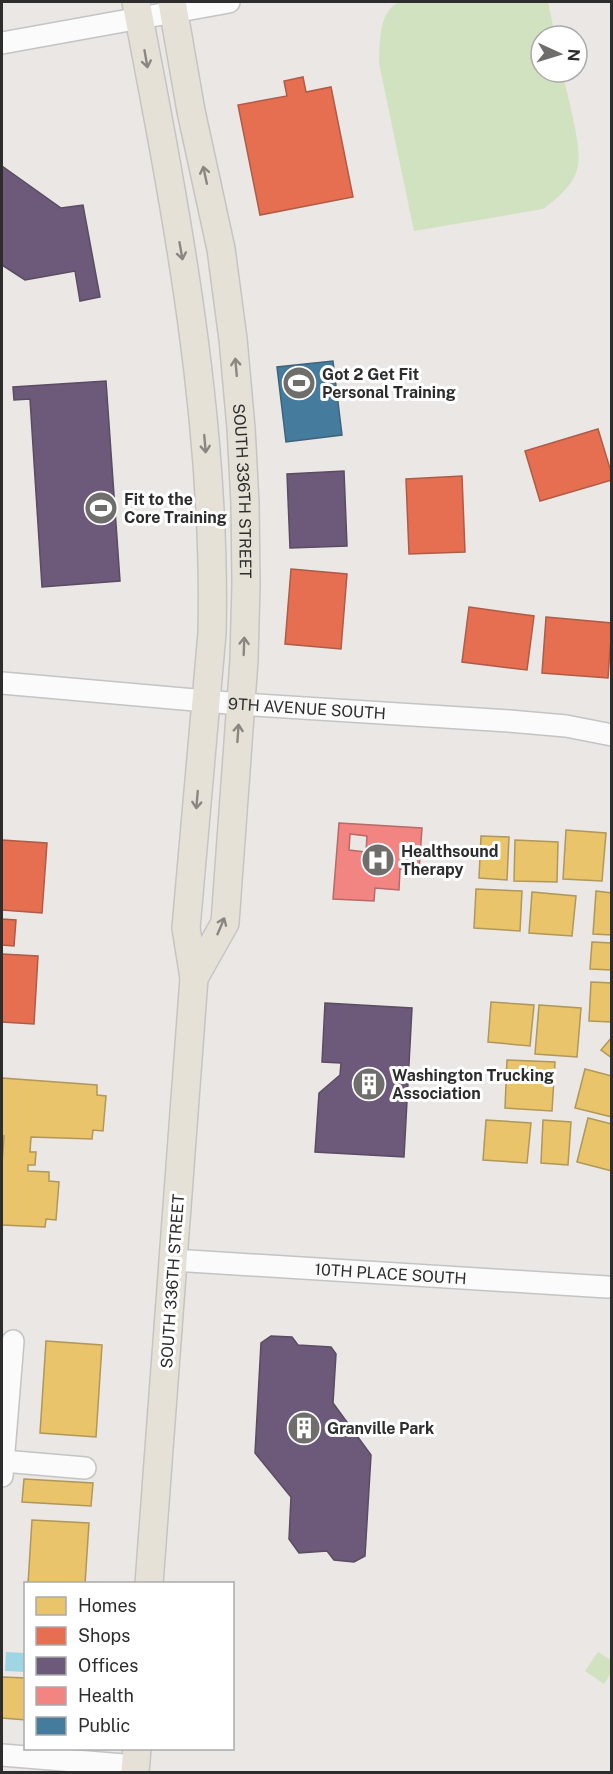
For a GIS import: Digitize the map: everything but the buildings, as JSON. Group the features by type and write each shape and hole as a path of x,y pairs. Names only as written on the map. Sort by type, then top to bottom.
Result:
{"main road":[{"name":"SOUTH 336TH STREET","path":"173,6 191,111 221,249 233,339 245,503 244,660 225,923 194,978"},
{"name":"SOUTH 336TH STREET","path":"137,9 187,285 199,380 212,534 213,579 212,633 186,928 194,978 149,1582"}],"street":[{"path":"2,43 137,9 229,2"},
{"name":"9TH AVENUE SOUTH","path":"2,683 240,704 528,722 566,726 612,735"},
{"name":"10TH PLACE SOUTH","path":"173,1260 608,1287"},
{"path":"13,1341 2,1469 85,1468"},
{"path":"2,1755 136,1762"}],"green space":[{"path":"402,2 548,2 553,24 529,24 529,84 565,84 579,157 576,172 570,184 543,209 414,231 379,63 380,37 384,18 394,5"},
{"path":"598,1652 611,1660 611,1673 604,1684 585,1671"}],"water":[{"path":"6,1652 24,1653 24,1672 5,1671"}],"place":[{"name":"Got 2 Get Fit Personal Training","path":"299,383"},
{"name":"Fit to the Core Training","path":"101,508"},
{"name":"Healthsound Therapy","path":"378,860"},
{"name":"Washington Trucking Association","path":"369,1084"},
{"name":"Granville Park","path":"304,1428"}]}
